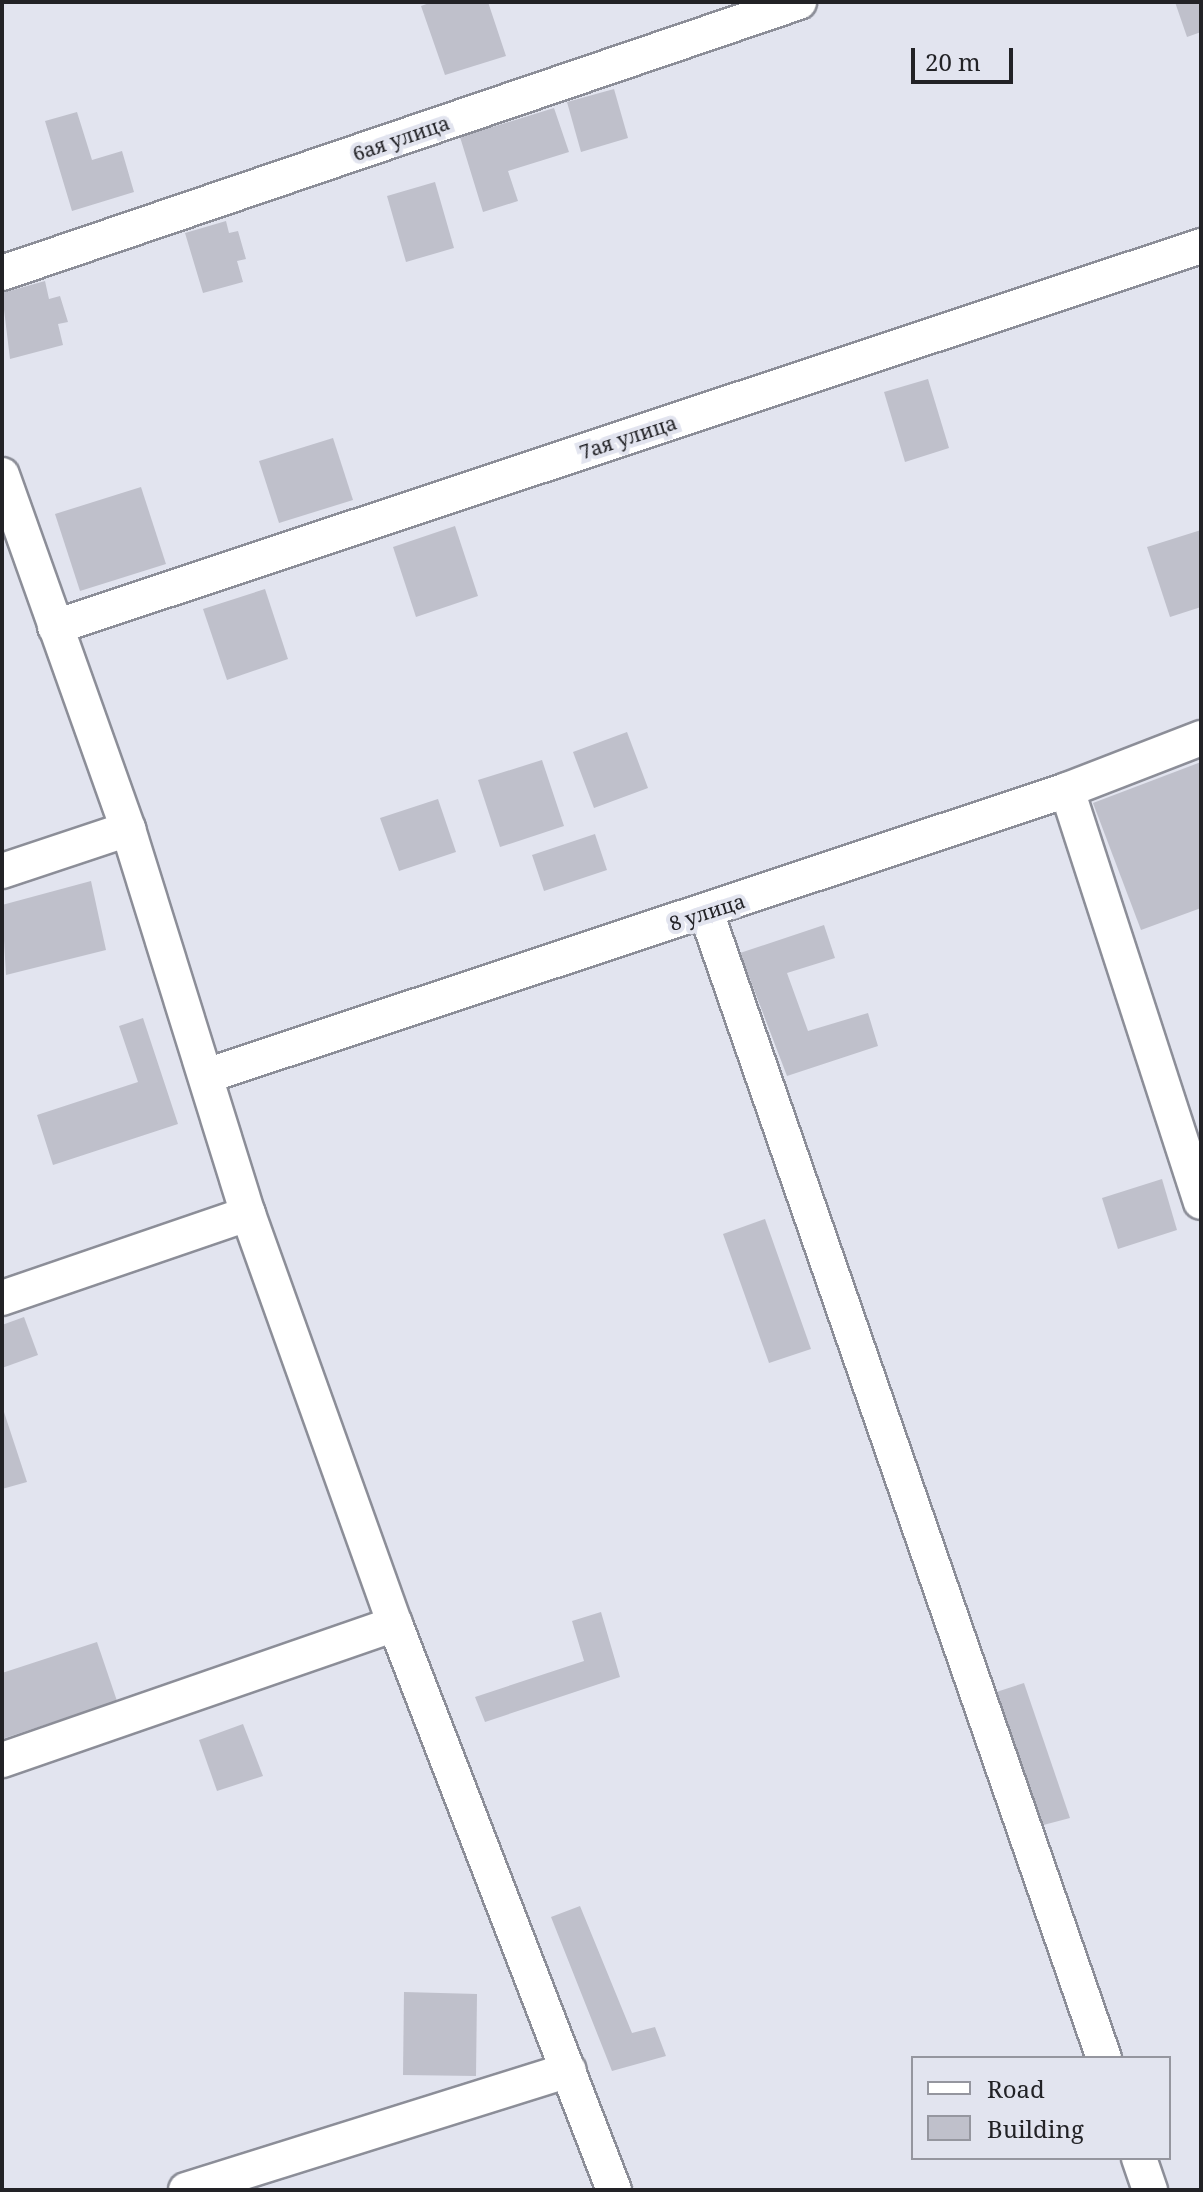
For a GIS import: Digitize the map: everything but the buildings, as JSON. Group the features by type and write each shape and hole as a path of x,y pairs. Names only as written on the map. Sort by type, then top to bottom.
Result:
{"street":[{"name":"6ая улица","path":"2,273 799,2"},
{"name":"7ая улица","path":"55,627 1201,246"},
{"path":"2,475 128,829 209,1075 248,1214 395,1624 614,2190"},
{"name":"8 улица","path":"209,1075 1067,790 1201,738"},
{"path":"1067,790 1201,1202"},
{"path":"2,871 128,829"},
{"path":"706,912 1103,2056"},
{"path":"2,1298 248,1214"},
{"path":"2,1760 395,1624"},
{"path":"186,2190 569,2070"},
{"path":"1140,2160 1150,2190"}]}
